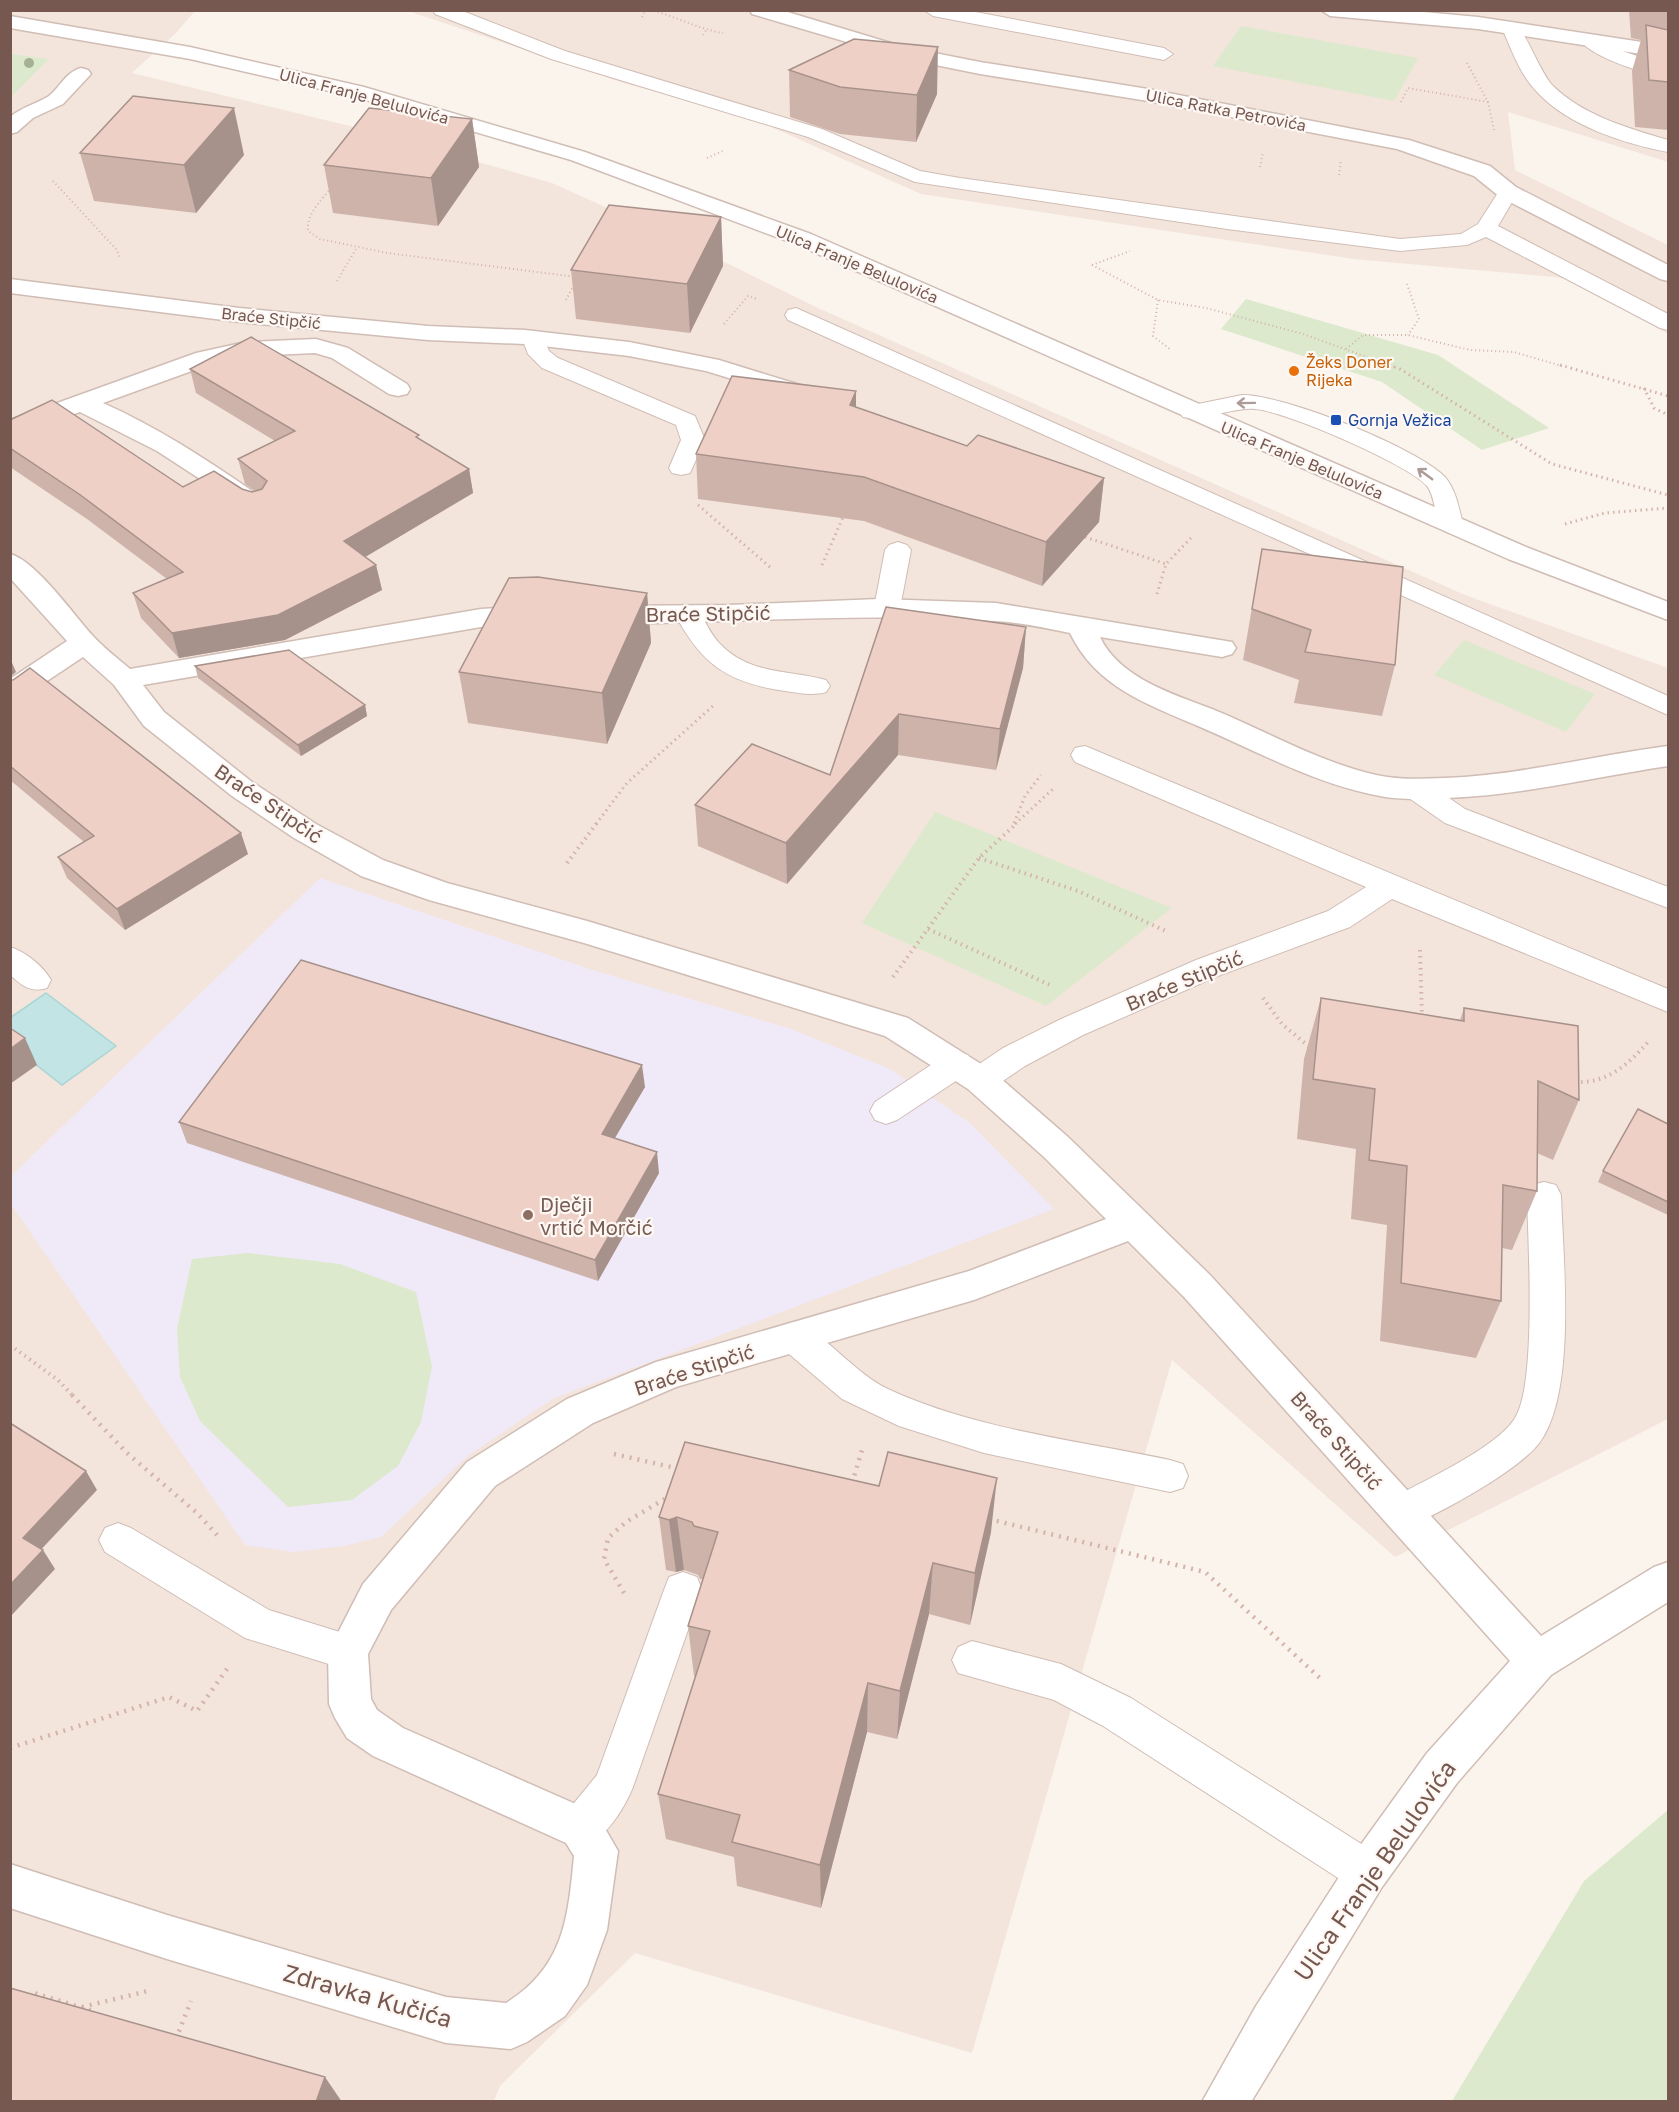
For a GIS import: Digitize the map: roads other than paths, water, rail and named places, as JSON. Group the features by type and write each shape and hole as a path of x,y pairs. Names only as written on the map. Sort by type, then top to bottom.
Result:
{"street":[{"name":"Ulica Ratka Petrovića","path":"759,10 902,52 1402,144 1482,171 1508,192 1668,274"},
{"path":"1330,10 1474,17 1511,28 1668,52"},
{"name":"Ulica Franje Belulovića","path":"10,22 190,53 364,93 578,156 803,239 1191,412 1451,524 1668,612"},
{"path":"10,128 26,114 49,106 81,74"},
{"name":"Braće Stipčić","path":"10,286 239,315 428,333 533,338 629,349 711,365 791,390"},
{"name":"Braće Stipčić","path":"10,429 204,358 246,349 316,346 340,353 398,389"},
{"path":"81,403 124,421 190,459 258,507"},
{"name":"Braće Stipčić","path":"10,562 45,597 84,643 124,679 154,719 242,789 305,831 372,868 440,892 587,932 896,1027 969,1072 1056,1147 1197,1286 1537,1660"},
{"name":"Braće Stipčić","path":"124,679 481,618 566,615 887,608 996,612 1222,648"},
{"path":"1081,626 1086,640 1104,663 1122,680 1154,697 1324,768 1377,786 1416,789 1471,787 1559,777 1668,756"},
{"path":"10,692 84,643"},
{"name":"Braće Stipčić","path":"348,1652 377,1597 481,1474 580,1411 669,1373 974,1285 1132,1224"},
{"name":"Ulica Franje Belulovića","path":"1225,2102 1272,2022 1367,1872 1442,1768 1537,1660 1668,1580"},
{"path":"348,1652 350,1704 362,1724 388,1742 581,1828"},
{"name":"Zdravka Kučića","path":"10,1886 168,1937 446,2020 511,2026 550,1999 576,1962 591,1904 596,1851 581,1828"}],"lane":[{"path":"442,10 558,55 753,111 815,133 915,176 1227,223 1400,245 1467,239 1486,228 1508,192"},
{"path":"933,10 1164,54"},
{"path":"1511,28 1534,76 1561,102 1601,125 1668,146"},
{"path":"1589,40 1612,54 1668,73"},
{"path":"1486,228 1668,323"},
{"path":"796,315 1668,706"},
{"path":"533,338 540,354 550,363 687,422 693,440 681,468"},
{"path":"1191,412 1229,403 1260,402 1341,432 1408,461 1437,483 1451,524"},
{"path":"887,608 898,550"},
{"path":"688,614 697,635 705,644 718,657 749,677 817,686"},
{"path":"1085,754 1390,886 1668,1001"},
{"path":"1416,789 1455,816 1668,898"},
{"name":"Braće Stipčić","path":"969,1072 1014,1058 1108,1011 1215,966 1339,919 1390,886"},
{"path":"10,958 36,980"},
{"path":"886,1111 969,1072"},
{"path":"1402,1512 1495,1457 1527,1430 1539,1407 1546,1347 1544,1195"},
{"path":"794,1337 843,1381 876,1400 959,1430 1170,1476"},
{"path":"118,1540 259,1625 348,1652"},
{"path":"581,1828 613,1787 677,1606"},
{"path":"972,1660 1060,1683 1117,1712 1367,1872"}],"water":[{"path":"46,993 116,1046 62,1085 11,1045 10,1018"}],"place":[{"name":"Žeks Doner Rijeka","path":"1294,371"},
{"name":"Gornja Vežica","path":"1336,420"},
{"name":"Dječji vrtić Morčić","path":"528,1215"}]}
